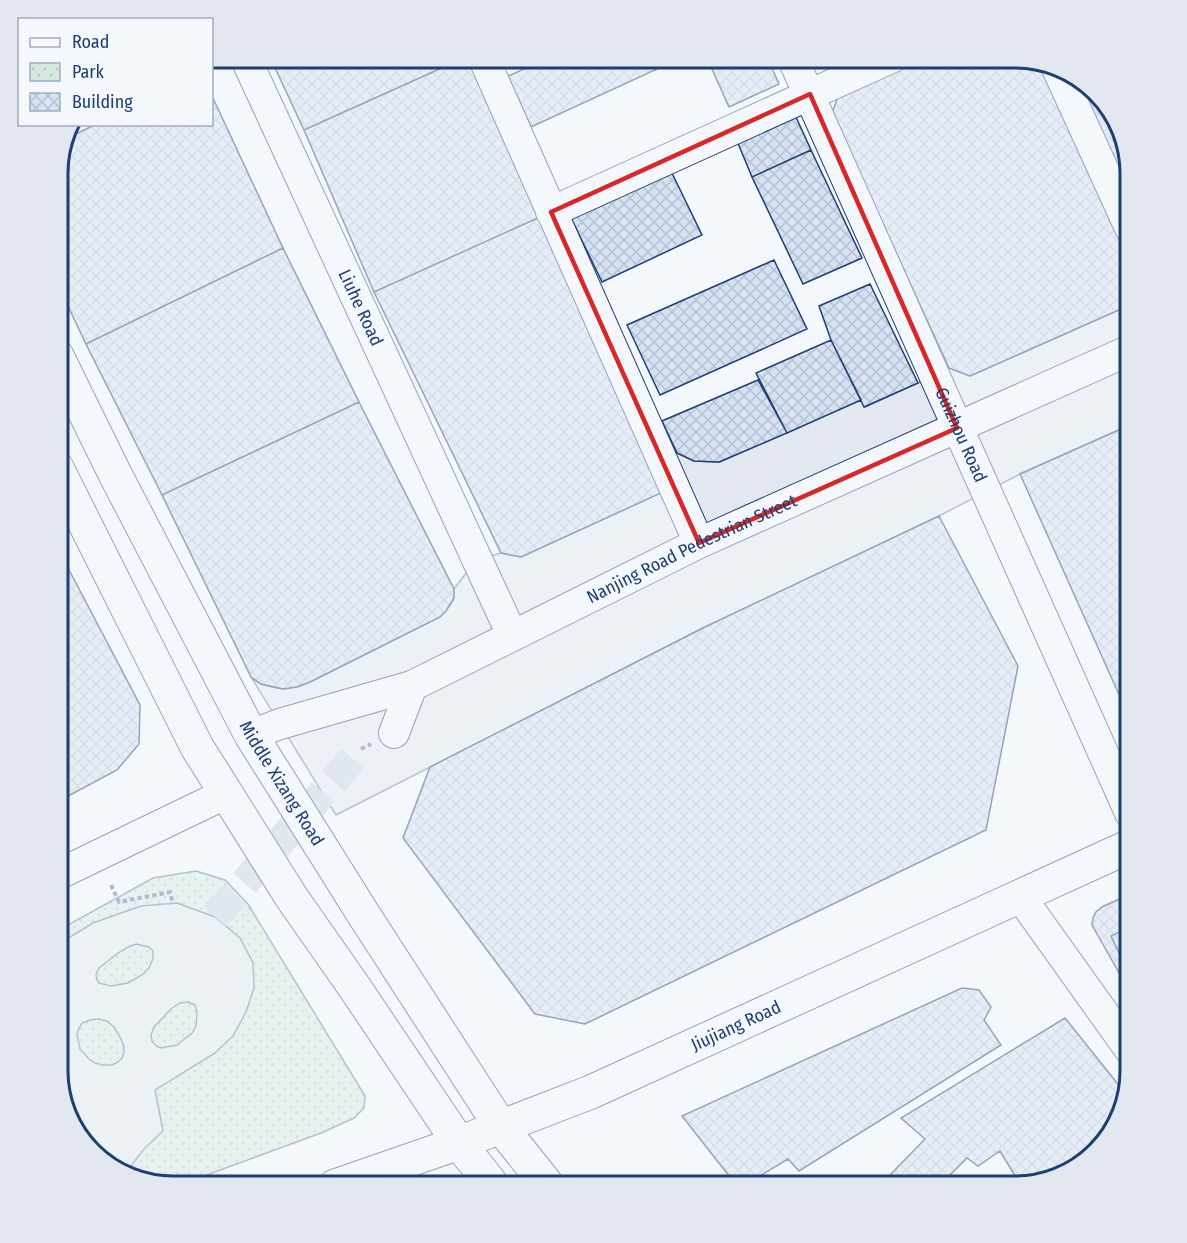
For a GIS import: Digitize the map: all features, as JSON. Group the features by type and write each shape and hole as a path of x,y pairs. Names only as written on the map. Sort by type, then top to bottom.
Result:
{"main road":[{"name":"Middle Xizang Road","path":"68,378 116,476 251,735 501,1127 540,1176"},
{"path":"68,490 197,747 292,898 356,988 459,1143 485,1176"},
{"name":"Jiujiang Road","path":"364,1176 459,1143 591,1092 1120,851"}],"street":[{"name":"Liuhe Road","path":"250,68 513,635"},
{"path":"488,68 699,543"},
{"name":"Guizhou Road","path":"797,68 1120,791"},
{"path":"551,212 868,68"},
{"path":"1062,78 1120,206"},
{"name":"Nanjing Road Pedestrian Street","path":"251,735 280,724 412,686 699,543 1120,355"},
{"path":"394,733 412,686"},
{"path":"68,870 227,793"},
{"path":"1020,896 1120,1036"}],"path":[{"path":"111,885 119,902 170,892 173,904"}],"highlighted area":[{"path":"810,94 957,428 699,543 551,212"}],"green space":[{"path":"196,871 225,880 248,904 365,1096 364,1108 354,1118 321,1133 204,1176 159,1175 139,1170 120,1161 98,1145 85,1129 76,1111 68,1077 68,925 153,878"}],"shaded area":[{"path":"1120,309 1120,429 1020,474 939,516 705,627 336,815 251,677 261,684 272,687 283,689 297,687 440,617 454,598 454,589 476,560 501,553 521,557 673,487 661,460 677,453 694,461 720,462 861,400 865,407 918,383 933,373 949,368 970,376"},
{"path":"177,903 215,917 240,938 253,963 254,988 246,1012 233,1036 215,1053 155,1090 163,1131 144,1149 131,1166 109,1154 85,1129 73,1104 70,1091 68,1077 68,938 93,923 141,906","holes":["136,944 149,947 153,951 153,958 149,968 142,975 128,983 111,986 99,983 96,975 99,968 118,953","188,1002 195,1005 197,1012 196,1026 192,1033 177,1045 161,1048 156,1046 151,1035 154,1027 171,1009 180,1003","99,1019 107,1021 114,1027 124,1046 122,1058 112,1065 95,1063 80,1049 77,1034 82,1023"]}],"building":[{"path":"275,68 488,68 674,487 521,557 501,553 374,292"},
{"path":"442,68 488,68 551,212 374,292 304,130"},
{"path":"526,68 654,68 655,70 531,127 508,76"},
{"path":"772,68 779,84 729,107 712,69"},
{"path":"896,68 1021,68 1042,71 1120,241 1120,309 970,376 949,368 832,113 839,94"},
{"path":"1078,89 1098,109 1111,132 1119,159 1120,180"},
{"path":"213,98 283,248 86,344 68,306 68,159 75,134 92,126 213,126"},
{"path":"795,115 811,150 752,177 737,141"},
{"path":"811,150 862,258 803,284 752,177"},
{"path":"671,171 702,235 602,282 571,218"},
{"path":"283,248 359,402 162,495 86,344"},
{"path":"774,260 807,329 660,395 627,325"},
{"path":"870,284 918,383 864,407 831,340 819,306"},
{"path":"831,340 861,400 787,433 756,373"},
{"path":"758,380 787,433 719,462 694,461 677,453 662,421"},
{"path":"359,402 454,589 454,598 440,617 310,682 283,689 261,684 251,677 162,495"},
{"path":"1120,429 1120,697 1020,474"},
{"path":"939,516 1018,666 986,830 585,1024 535,1014 403,838 430,767 705,627"},
{"path":"68,568 140,705 139,744 117,770 68,796"},
{"path":"1120,899 1120,974 1092,925 1096,912"},
{"path":"1120,932 1120,955 1111,936"},
{"path":"962,988 979,990 991,1007 984,1020 1001,1045 799,1171 788,1159 760,1176 729,1176 682,1116"},
{"path":"1065,1018 1119,1085 1111,1111 1089,1145 1055,1167 1028,1175 1015,1176 1000,1151 978,1166 967,1158 949,1176 893,1176 891,1174 925,1139 901,1118"}],"tunnel":[{"path":"215,917 361,749"}]}
